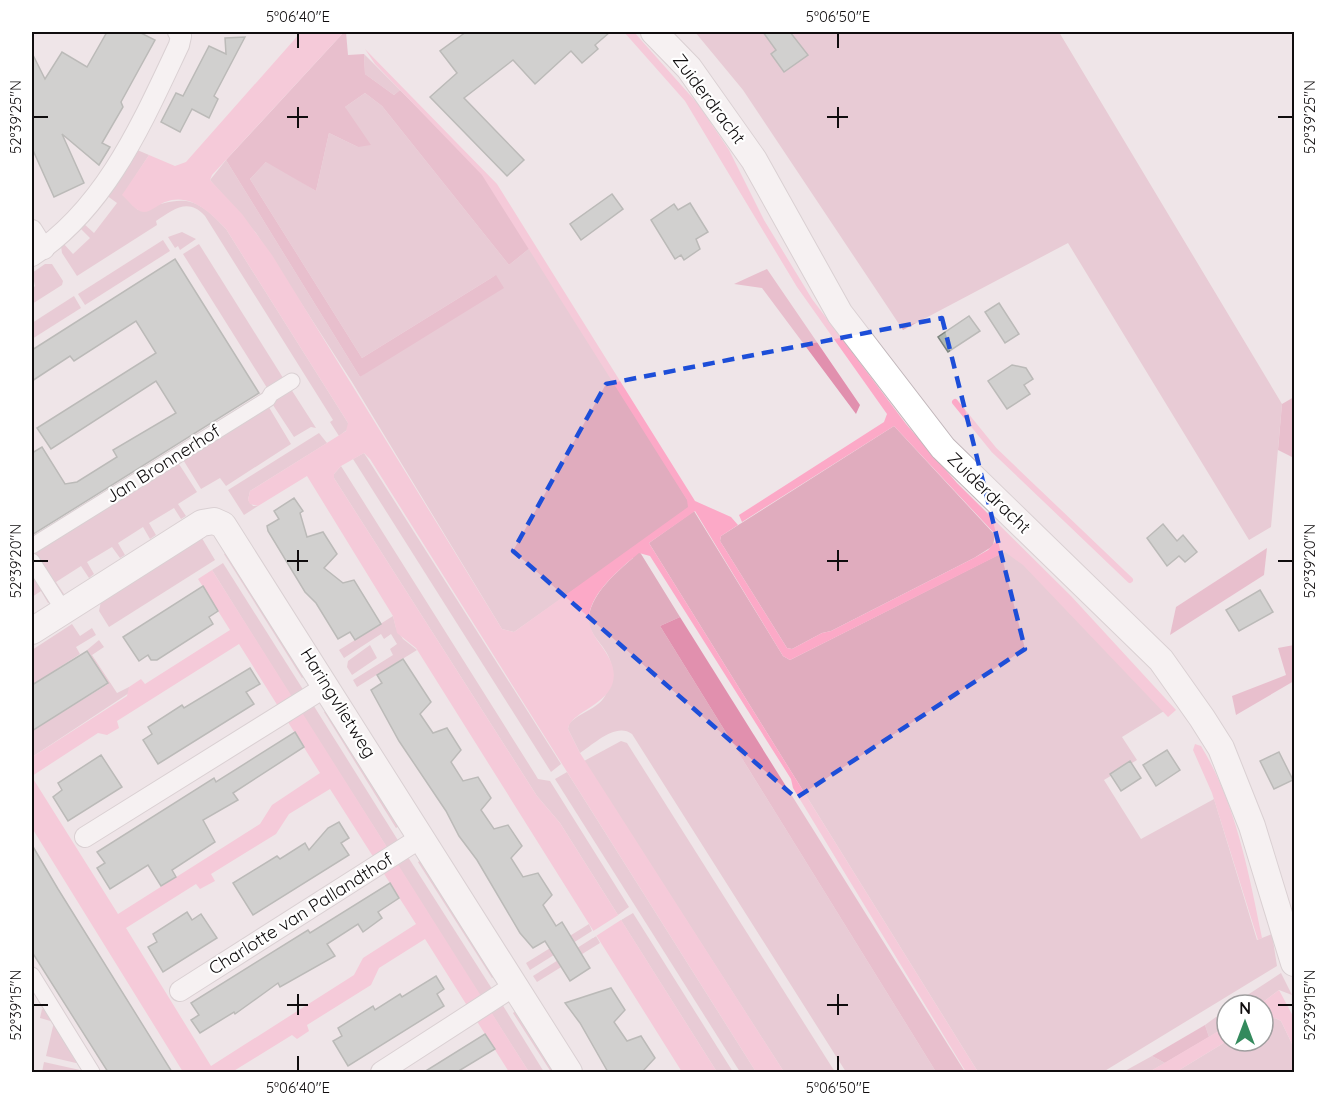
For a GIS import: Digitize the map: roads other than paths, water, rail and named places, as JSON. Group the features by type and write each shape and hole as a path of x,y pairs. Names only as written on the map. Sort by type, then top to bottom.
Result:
{"street":[{"path":"32,230 38,252 78,219 134,137 179,45 181,36 178,32"},
{"name":"Zuiderdracht","path":"654,32 689,68 754,160 840,314 943,448 1161,660 1202,718 1221,748 1252,826 1294,963"},
{"name":"Jan Bronnerhof","path":"32,546 268,399 271,394 292,381"},
{"name":"Haringvlietweg","path":"32,631 202,523 218,522 228,530 317,692 505,992 569,1072"},
{"path":"32,561 64,611"},
{"path":"84,837 317,692"},
{"name":"Charlotte van Pallandthof","path":"180,991 412,844"},
{"path":"32,975 92,1072"},
{"path":"381,1072 505,992"}],"waterway":[{"path":"955,402 994,450 1130,580"}]}
